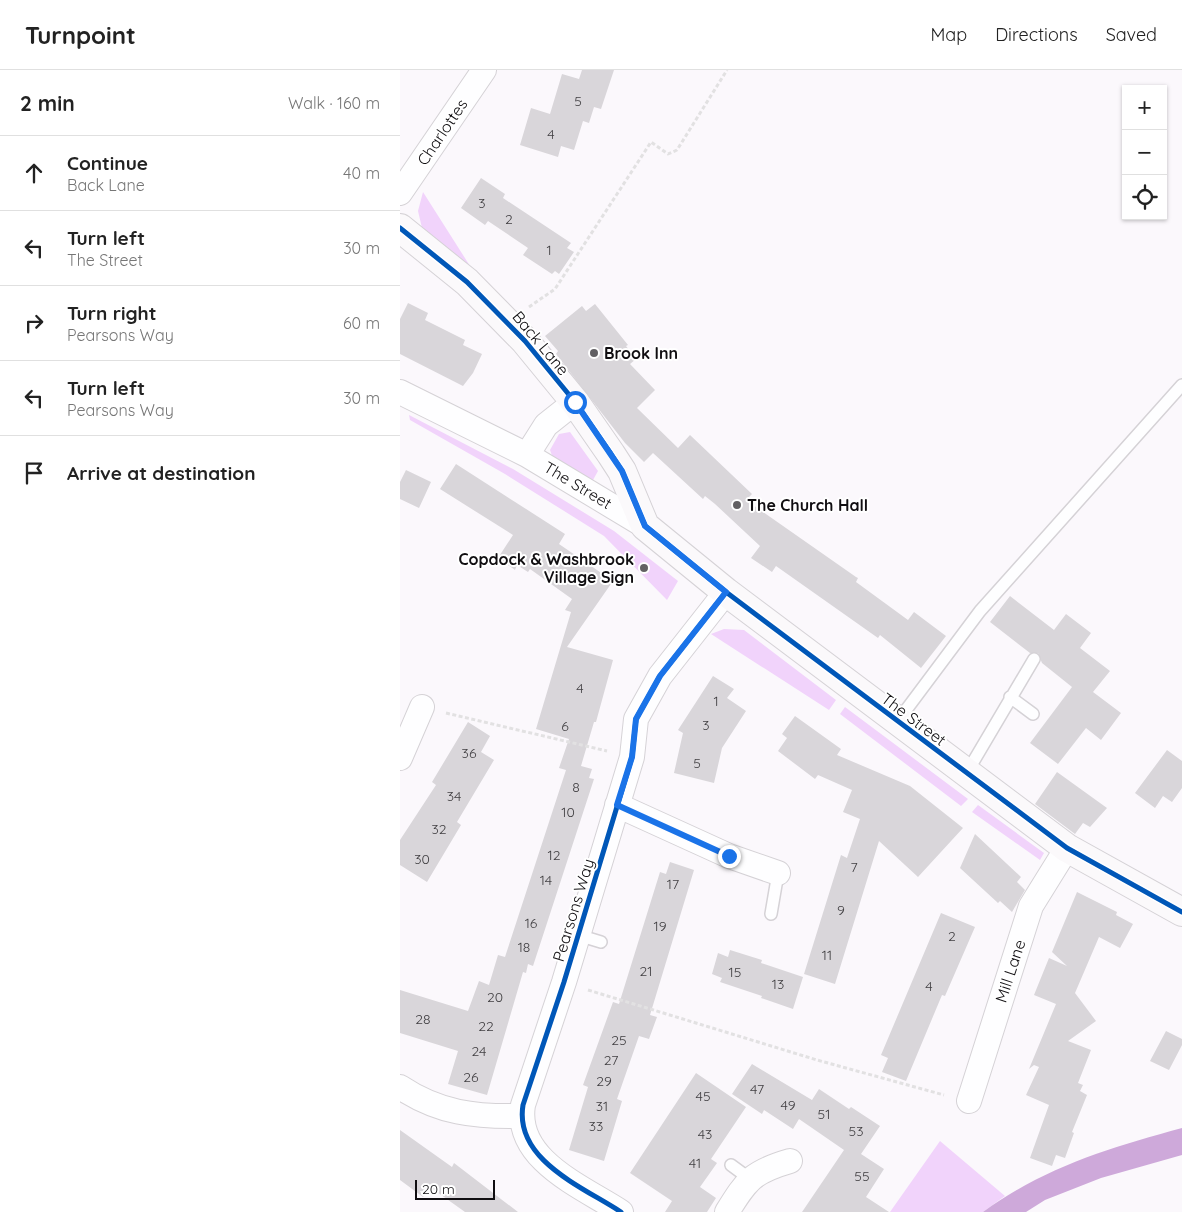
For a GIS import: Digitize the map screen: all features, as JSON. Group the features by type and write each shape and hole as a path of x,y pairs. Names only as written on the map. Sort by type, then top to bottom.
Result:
{"street":[{"name":"Charlottes","path":"400,193 484,70"},
{"name":"Back Lane","path":"400,228 467,282 510,324 575,402 622,471 645,526"},
{"name":"The Street","path":"400,392 527,455 645,526 726,592 1067,848 1182,912"},
{"path":"527,455 546,425 575,402"},
{"name":"Pearsons Way","path":"621,1212 548,1165 535,1153 525,1135 521,1116 525,1095 564,982 632,757 636,719 660,676 726,592"},
{"path":"402,749 422,707"},
{"path":"617,805 729,856 778,873"},
{"name":"Mill Lane","path":"969,1101 1031,906 1067,848"},
{"path":"400,1087 430,1104 445,1109 480,1116 521,1116"},
{"path":"727,1212 750,1179 759,1172 790,1161"}],"lane":[{"path":"897,722 947,654 1003,585 1182,385"},
{"path":"966,774 1034,659"},
{"path":"1010,697 1033,714"},
{"path":"771,914 778,873"},
{"path":"578,935 601,942"},
{"path":"731,1165 750,1179"}],"path":[{"path":"510,324 519,314 555,289 651,142 668,154 677,150 727,70"},
{"path":"422,707 632,757"},
{"path":"564,982 816,1060 969,1101"}],"shaded area":[{"path":"423,192 470,266 422,228 418,211"},
{"path":"409,415 513,469 614,531 678,581 667,600 604,536 505,474 410,420"},
{"path":"570,432 598,471 593,480 554,461 550,450 559,434"},
{"path":"724,629 744,630 836,700 829,710 711,634"},
{"path":"845,707 968,799 961,806 840,714"},
{"path":"978,805 1044,853 1040,860 972,812"},
{"path":"1182,1128 1182,1155 1101,1178 1045,1200 1026,1212 983,1212 1006,1196 1054,1171 1129,1143"},
{"path":"940,1141 1005,1196 983,1212 890,1212"}],"building":[{"path":"582,70 614,70 601,109 594,107 589,123 583,121 574,150 561,146 558,157 520,145 531,108 550,114 562,74 579,79"},
{"path":"481,178 505,194 503,198 571,243 567,248 574,252 559,274 555,271 552,274 523,255 528,248 488,221 485,225 461,208"},
{"path":"408,303 428,313 425,320 465,340 463,345 482,354 473,373 463,386 400,354 400,319"},
{"path":"595,304 628,345 626,346 636,359 630,364 655,390 637,408 678,448 690,435 752,494 746,500 858,578 856,582 908,620 914,612 946,636 921,668 880,635 878,638 776,566 772,572 751,558 760,546 715,504 705,496 703,499 653,453 644,462 625,443 556,354 558,351 545,336 582,306 586,311"},
{"path":"456,464 565,534 559,544 613,581 567,647 613,660 596,722 594,722 581,766 592,769 589,778 594,779 533,966 528,964 526,973 523,972 487,1095 448,1084 458,1051 400,1033 400,990 468,1011 479,981 489,985 498,955 505,957 566,770 559,768 569,739 536,729 571,612 565,610 572,599 530,569 528,572 517,565 515,570 498,558 513,535 440,489"},
{"path":"406,470 431,482 419,508 400,499 400,482"},
{"path":"1010,596 1054,630 1066,614 1091,633 1080,648 1110,671 1093,692 1121,713 1101,740 1086,728 1058,764 1030,743 1072,687 1042,663 1038,653 1030,653 990,622"},
{"path":"713,676 734,689 727,698 746,711 722,748 714,783 674,773 683,733 678,730"},
{"path":"795,716 841,749 837,755 910,786 963,828 918,877 879,841 835,984 804,974 841,855 847,858 860,819 843,812 852,790 818,775 815,779 778,751 787,738 782,734"},
{"path":"468,722 490,736 481,752 494,760 457,822 461,825 427,882 400,865 400,840 436,785 432,782"},
{"path":"1167,750 1182,761 1182,788 1172,802 1163,796 1155,808 1135,793"},
{"path":"1057,772 1107,808 1090,827 1083,823 1075,834 1035,804"},
{"path":"975,834 1021,877 1017,882 1025,890 1012,912 1000,901 998,903 960,868"},
{"path":"670,862 694,870 650,1015 657,1017 649,1039 639,1036 617,1099 622,1101 604,1161 569,1150 588,1087 583,1085 613,1002 619,1004 660,872 666,874"},
{"path":"1077,892 1117,912 1116,915 1133,924 1120,948 1099,937 1075,993 1096,1021 1068,1041 1091,1050 1078,1083 1083,1085 1080,1091 1087,1095 1072,1132 1074,1133 1065,1158 1056,1155 1052,1166 1030,1158 1049,1105 1026,1095 1039,1067 1034,1065 1029,1069 1056,1004 1034,995 1049,958 1067,966 1052,952"},
{"path":"941,913 975,927 945,996 942,995 906,1081 882,1072 888,1058 881,1055"},
{"path":"730,950 762,960 761,963 803,977 793,1009 720,982 722,978 712,974 718,953 728,957"},
{"path":"1166,1031 1182,1039 1182,1045 1169,1070 1150,1061"},
{"path":"752,1064 812,1100 819,1089 849,1109 851,1107 880,1126 861,1154 884,1169 866,1197 889,1212 802,1212 844,1150 799,1119 793,1129 764,1110 762,1114 732,1094"},
{"path":"696,1073 746,1107 711,1159 717,1163 700,1187 716,1198 707,1212 665,1212 672,1201 630,1173"},
{"path":"400,1130 452,1167 454,1163 518,1212 465,1212 430,1187 423,1197 400,1180"}],"cycle path":[{"path":"400,228 467,282 525,341 575,402 611,454 622,471 645,526 726,592 1067,848 1182,912"},
{"path":"621,1212 571,1182 554,1170 540,1156 529,1141 523,1124 523,1105 564,982 632,757 636,719 660,676 726,592"}],"place":[{"name":"Brook Inn","path":"594,353"},
{"name":"The Church Hall","path":"737,505"},
{"name":"Copdock & Washbrook Village Sign","path":"644,568"}],"route":[{"path":"575,402 622,471 645,526 726,592 660,676 636,719 632,757 617,805 729,856"}]}
